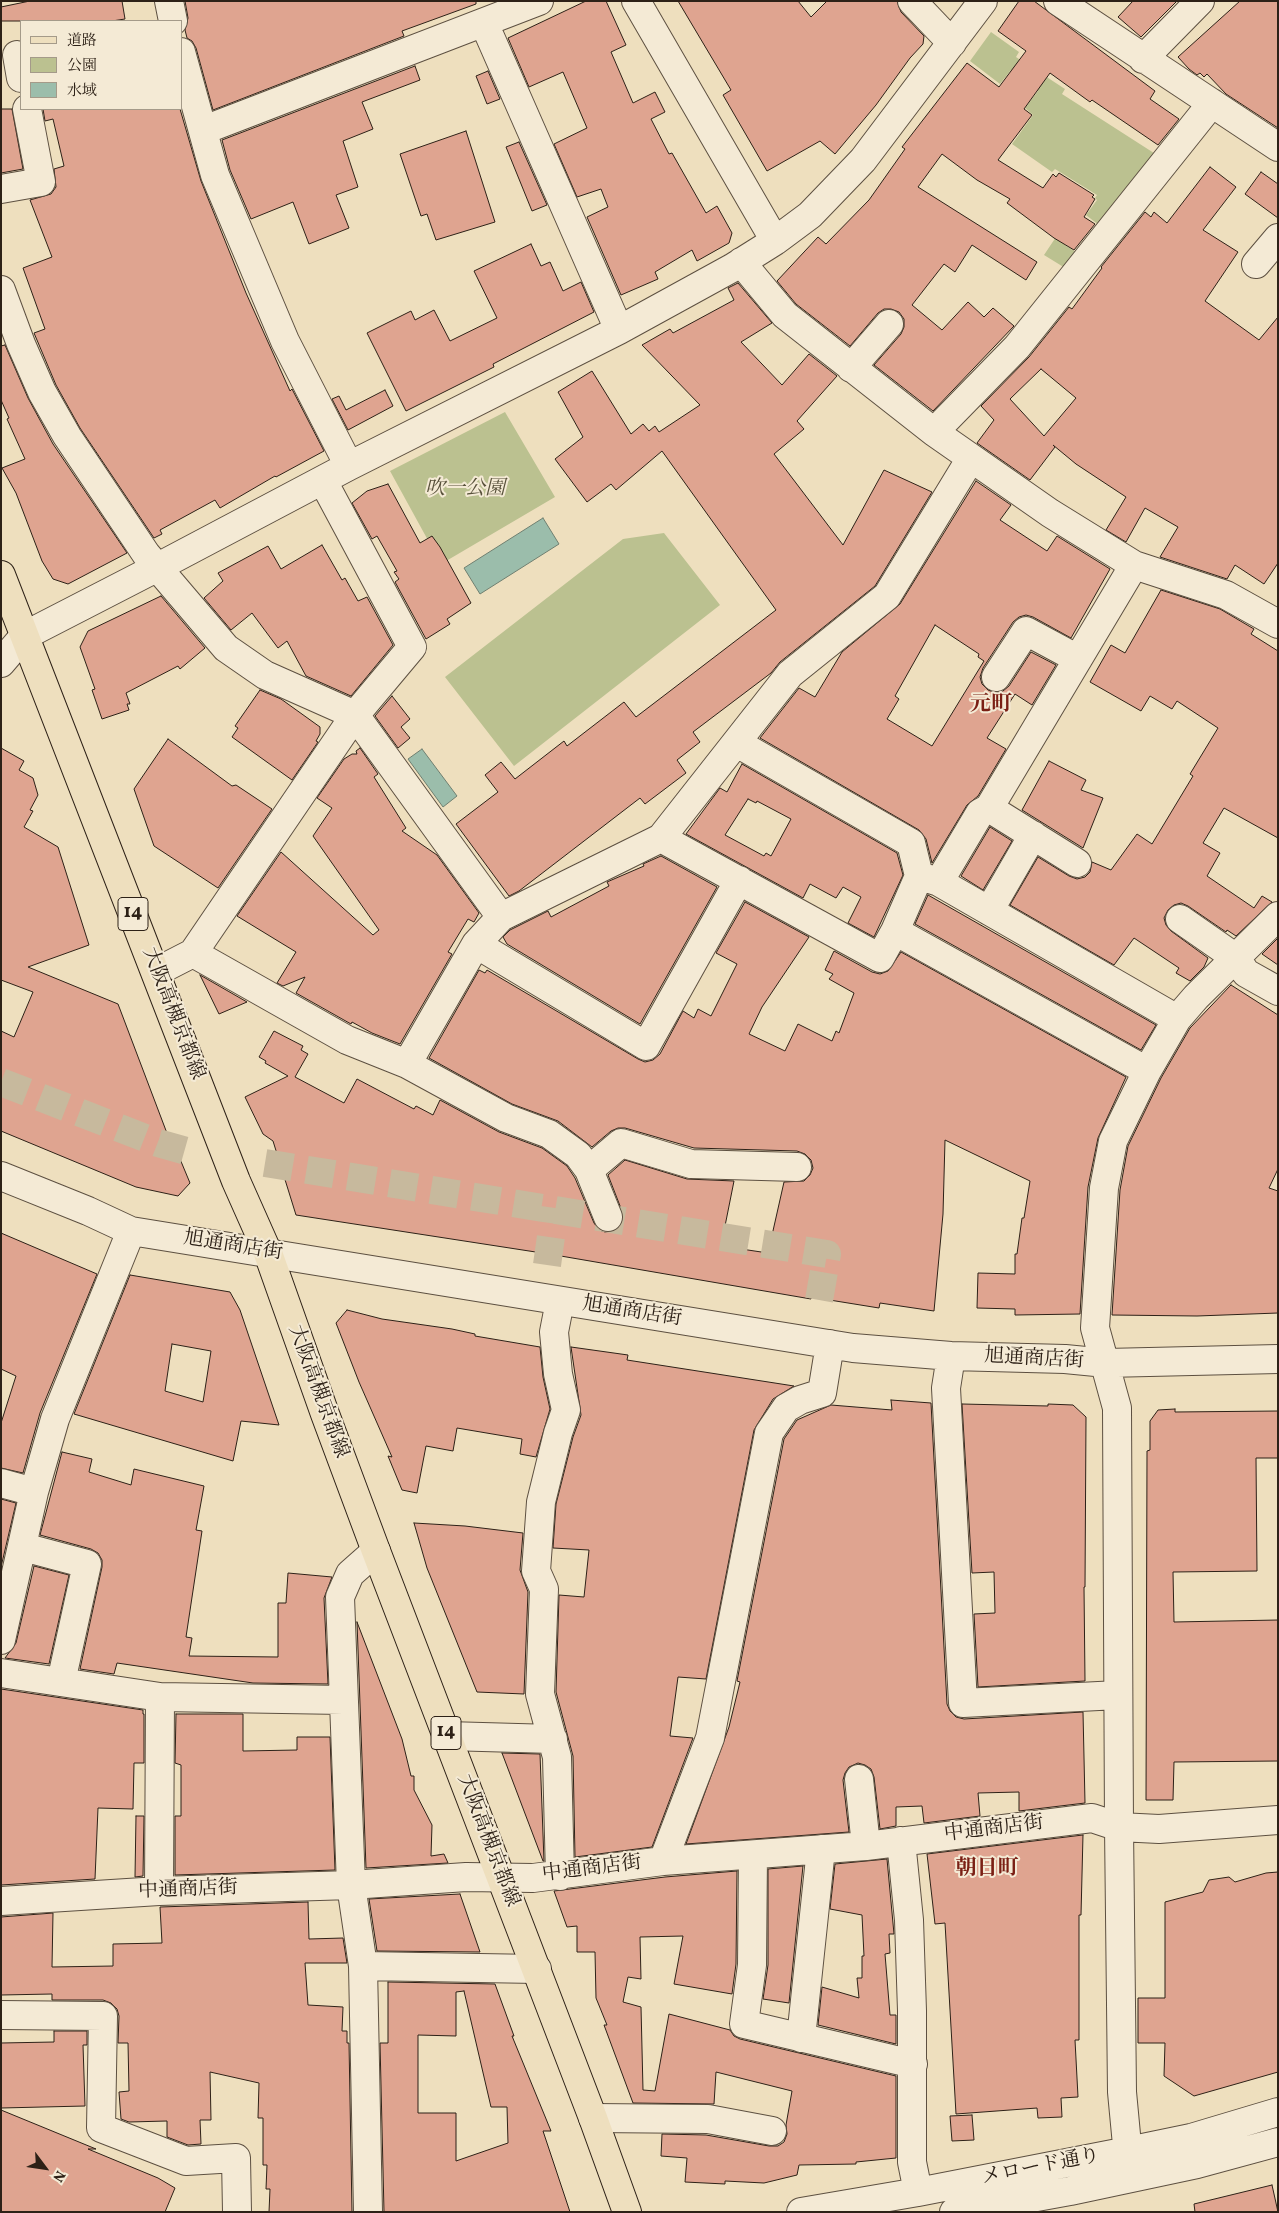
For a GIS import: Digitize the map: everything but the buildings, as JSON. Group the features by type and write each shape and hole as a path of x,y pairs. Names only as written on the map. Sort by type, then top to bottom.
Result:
{"main road":[{"name":"大阪高槻京都線","path":"1,575 236,1182 268,1253 376,1551 537,1969 627,2212"}],"street":[{"path":"169,1 173,20"},
{"path":"204,130 539,1"},
{"path":"636,1 775,241"},
{"path":"912,1 952,43"},
{"path":"1,663 24,636 349,466 619,330 742,262 775,241 810,215 863,160 983,1"},
{"path":"1058,1 1278,147"},
{"path":"1144,59 1200,1"},
{"path":"484,23 619,330"},
{"path":"182,55 215,175 285,341 349,466"},
{"path":"934,432 1017,347 1212,103"},
{"path":"1,189 42,182 27,110"},
{"path":"1256,264 1278,238"},
{"path":"742,262 785,315 934,432 1050,514 1134,565 1226,595 1278,624"},
{"path":"1,290 11,348 42,392 68,436 146,554 226,648 265,675 355,715 501,917"},
{"path":"851,368 889,324"},
{"path":"408,1064 476,944 501,917 661,838 790,674 887,596 971,458"},
{"path":"156,972 193,952 355,715 412,647 322,481"},
{"path":"661,838 880,958 929,879 980,812 989,808 1134,565"},
{"path":"996,677 1026,631 1078,659"},
{"path":"737,743 911,843 929,879 989,911 1177,1019"},
{"path":"989,808 1077,863"},
{"path":"989,911 1033,835"},
{"path":"476,944 646,1046 739,880"},
{"path":"1129,2164 1122,2092 1118,1828 1117,1408 1095,1328 1104,1188 1114,1142 1147,1071 1177,1019 1196,997 1278,916"},
{"path":"1180,919 1236,958 1246,973 1278,991"},
{"path":"895,931 1147,1071"},
{"path":"193,952 347,1040 408,1064 506,1118 549,1134 578,1155 589,1170 608,1217"},
{"path":"589,1170 621,1143 691,1164 797,1168"},
{"name":"旭通商店街","path":"1,1176 88,1211 131,1231 830,1344 950,1356 1106,1363 1278,1359"},
{"path":"1,1640 5,1606 23,1547 34,1492 55,1419 131,1231"},
{"path":"560,1301 554,1332 558,1374 566,1410 558,1433 541,1502 536,1570 544,1589 540,1694 558,1756 560,1876"},
{"path":"663,1861 710,1738 769,1433 786,1408 800,1400 822,1393 830,1344"},
{"path":"950,1356 946,1388 963,1703 1118,1695"},
{"path":"1,1483 34,1492"},
{"path":"23,1547 87,1564 61,1682"},
{"path":"368,2212 363,1966 351,1885 340,1597 350,1574 376,1551"},
{"path":"1,1673 160,1697 343,1700"},
{"path":"159,1891 160,1697"},
{"path":"447,1736 553,1739"},
{"path":"858,1779 866,1846"},
{"name":"中通商店街","path":"1,1900 159,1891 351,1885 466,1878 560,1876 663,1861 866,1846 1092,1818 1118,1828"},
{"path":"1118,1828 1159,1828 1278,1820"},
{"path":"901,1841 908,1920 913,2064 912,2162 918,2192"},
{"path":"801,2038 821,1849"},
{"path":"753,1855 752,1965 744,2024 913,2064"},
{"path":"363,1966 537,1969"},
{"path":"1,2015 103,2016 101,2128 186,2161 236,2158 237,2212"},
{"name":"メロード通り","path":"954,2212 983,2209 1070,2191 1191,2138 1278,2112"},
{"path":"593,2118 708,2119 772,2130"},
{"name":"メロード通り","path":"801,2212 918,2192 1129,2164 1197,2164 1278,2142"}],"green space":[{"path":"991,32 1019,52 1016,57 1065,89 1062,94 1157,155 1100,226 1086,215 1097,200 1095,198 1097,195 1055,169 1052,172 1012,144 1033,115 1025,108 1038,91 1011,70 1000,84 970,61"},
{"path":"1058,234 1065,245 1082,256 1070,271 1044,255"},
{"name":"吹一公園","path":"505,412 555,497 441,564 390,471"},
{"path":"664,533 720,605 514,766 445,677 623,539"}],"water":[{"path":"543,518 559,544 480,594 464,568"},
{"path":"422,749 457,796 443,807 408,759"}],"tunnel":[{"path":"1,1082 158,1143 190,1152"},
{"path":"265,1163 827,1254 817,1312"},
{"path":"547,1265 555,1208"}],"district":[{"name":"元町","path":"991,706"},
{"name":"朝日町","path":"987,1870"}]}
